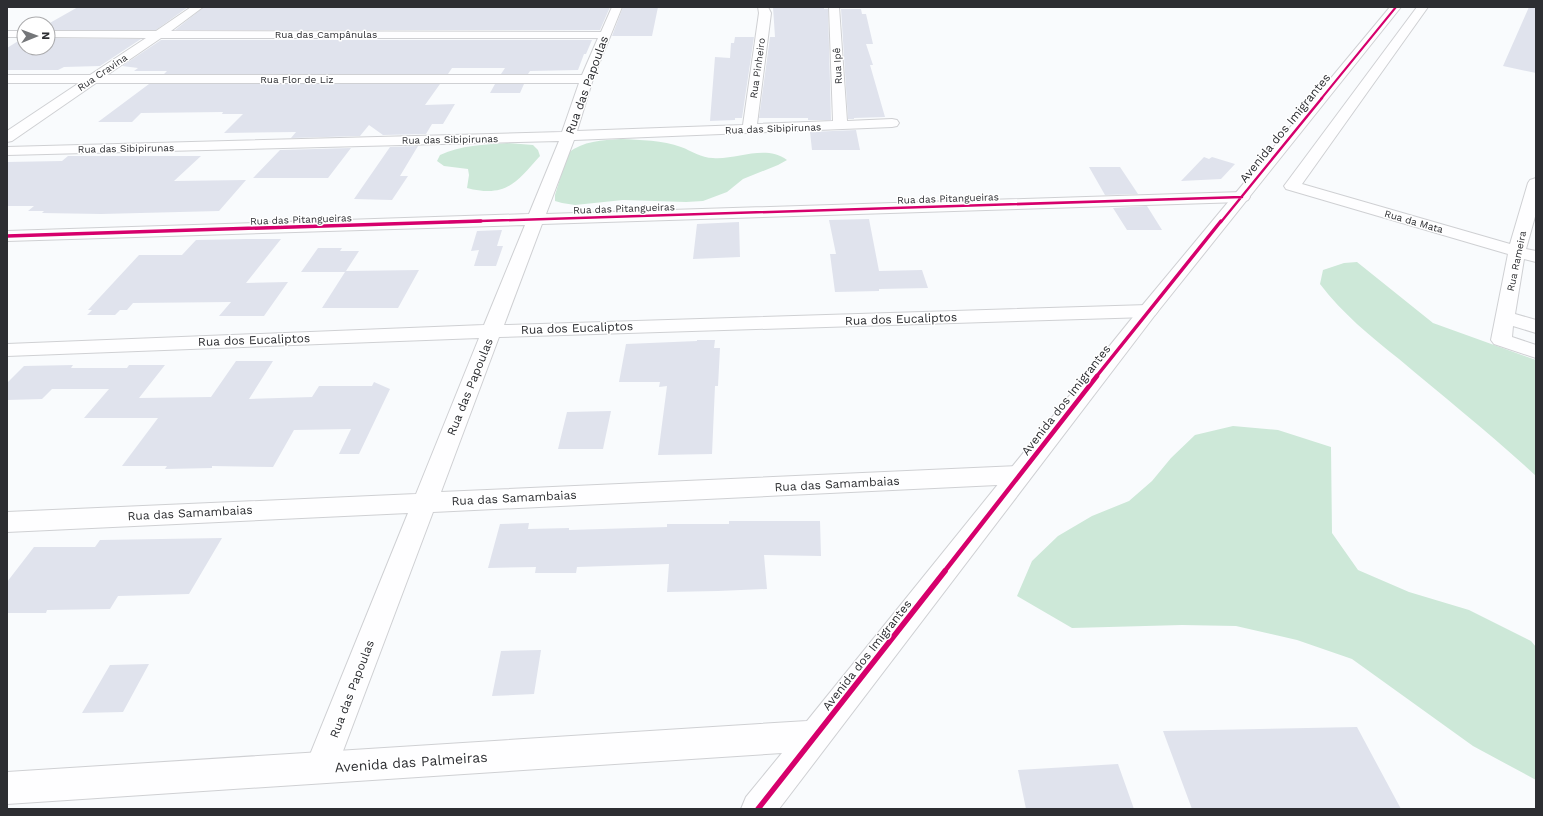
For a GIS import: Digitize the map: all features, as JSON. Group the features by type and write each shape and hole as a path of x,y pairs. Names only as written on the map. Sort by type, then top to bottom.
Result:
{"street":[{"name":"Rua Cravina","path":"7,138 198,7"},
{"name":"Rua das Papoulas","path":"321,767 568,136 587,79 617,7"},
{"name":"Rua Pinheiro","path":"749,129 765,13 763,7"},
{"name":"Rua Ipê","path":"834,7 840,126"},
{"name":"Avenida dos Imigrantes","path":"758,809 1148,311 1396,7"},
{"name":"Rua da Mata","path":"1423,7 1292,186 1536,257"},
{"name":"Rua das Campânulas","path":"56,34 605,35"},
{"name":"Rua Flor de Liz","path":"7,79 587,79"},
{"name":"Rua das Sibipirunas","path":"7,151 568,136 892,124"},
{"name":"Rua Rameira","path":"1536,183 1516,251 1501,340 1536,352"},
{"name":"Rua das Pitangueiras","path":"7,236 1242,196"},
{"name":"Rua dos Eucaliptos","path":"7,350 492,331 1148,311"},
{"path":"1506,317 1536,327"},
{"name":"Rua das Samambaias","path":"7,522 1020,476"},
{"name":"Avenida das Palmeiras","path":"7,788 815,736"}],"green space":[{"path":"621,139 667,143 709,158 770,153 787,160 743,179 727,192 703,201 686,202 623,200 575,205 555,201 555,195 568,153 586,144"},
{"path":"507,143 533,145 538,150 540,156 517,181 501,189 480,191 467,188 469,175 468,169 444,166 437,161 440,155 456,149"},
{"path":"1357,262 1433,323 1536,360 1536,476 1485,431 1357,324 1320,284 1323,270 1344,263"},
{"path":"1233,426 1278,430 1331,447 1332,533 1358,570 1409,592 1469,610 1531,641 1536,647 1536,780 1473,746 1352,659 1297,640 1236,626 1182,625 1072,628 1017,596 1032,561 1058,536 1092,516 1129,501 1152,481 1171,458 1195,435"}],"building":[{"path":"78,7 188,7 156,30 56,30 56,19"},
{"path":"204,7 610,7 600,30 175,30"},
{"path":"623,7 658,7 652,36 612,36"},
{"path":"773,7 824,7 824,9 828,9 831,120 808,120 808,118 759,118 770,37 775,37"},
{"path":"1529,7 1536,7 1536,73 1503,66"},
{"path":"841,9 861,9 862,14 866,14 873,44 866,44 873,65 870,65 885,117 848,119"},
{"path":"735,37 754,37 742,118 735,118 735,120 710,121 715,57 730,58 731,43 734,43"},
{"path":"56,38 141,39 100,66 64,67 58,70 7,70 7,48 16,42 16,56 56,56"},
{"path":"161,40 592,40 586,54 584,54 578,70 530,71 528,74 501,74 505,68 452,68 448,74 164,74 167,71 134,71 138,68 122,66"},
{"path":"149,84 440,84 425,105 455,104 443,124 432,124 426,134 383,135 369,125 360,136 291,138 296,132 224,133 243,114 222,114 223,112 141,113 132,122 98,122"},
{"path":"495,84 524,84 520,93 490,93"},
{"path":"856,130 860,150 812,150 810,132"},
{"path":"418,146 400,176 408,176 392,200 354,199 390,147"},
{"path":"351,148 328,178 253,178 280,150"},
{"path":"68,156 201,156 174,181 246,180 219,211 101,214 42,213 44,211 28,211 34,206 7,206 7,162 62,161"},
{"path":"1204,157 1209,159 1212,157 1235,164 1221,179 1181,181"},
{"path":"1089,167 1120,167 1138,194 1105,195"},
{"path":"1147,206 1162,230 1127,230 1113,208"},
{"path":"869,219 879,271 922,270 928,288 835,292 830,254 836,254 829,220"},
{"path":"739,222 740,257 693,259 697,224"},
{"path":"502,230 497,246 503,246 496,266 474,266 479,250 471,251 477,231"},
{"path":"281,239 246,283 288,282 264,316 219,316 231,302 133,303 127,310 120,310 115,315 87,315 92,310 88,310 139,255 182,255 196,240"},
{"path":"318,248 342,248 340,251 359,251 346,271 419,270 398,308 322,308 345,272 301,272"},
{"path":"715,340 714,348 720,348 718,386 715,386 712,454 658,455 667,386 659,387 660,382 619,382 626,344"},
{"path":"236,361 273,361 249,399 312,397 319,386 372,386 374,382 390,389 359,454 339,454 351,429 294,430 273,467 212,466 212,468 165,469 167,466 122,466 158,418 84,418 109,389 52,389 42,399 7,400 7,383 24,366 73,365 71,368 127,368 129,365 165,365 139,398 211,397"},
{"path":"611,411 603,449 558,449 567,412"},
{"path":"729,521 820,521 821,556 764,555 767,589 718,591 667,592 669,564 577,567 576,573 535,573 536,567 488,568 500,524 529,523 528,529 569,528 569,530 667,527 667,524 729,524"},
{"path":"222,538 189,594 118,596 110,609 47,610 46,613 7,613 7,582 34,547 95,547 100,540"},
{"path":"541,650 534,694 492,696 501,651"},
{"path":"149,664 123,712 82,713 110,665"},
{"path":"1357,727 1401,809 1192,809 1163,731"},
{"path":"1118,764 1134,809 1026,809 1018,770"}],"cycle path":[{"path":"758,809 1148,311 1396,7"},
{"path":"7,236 1242,197"}]}
